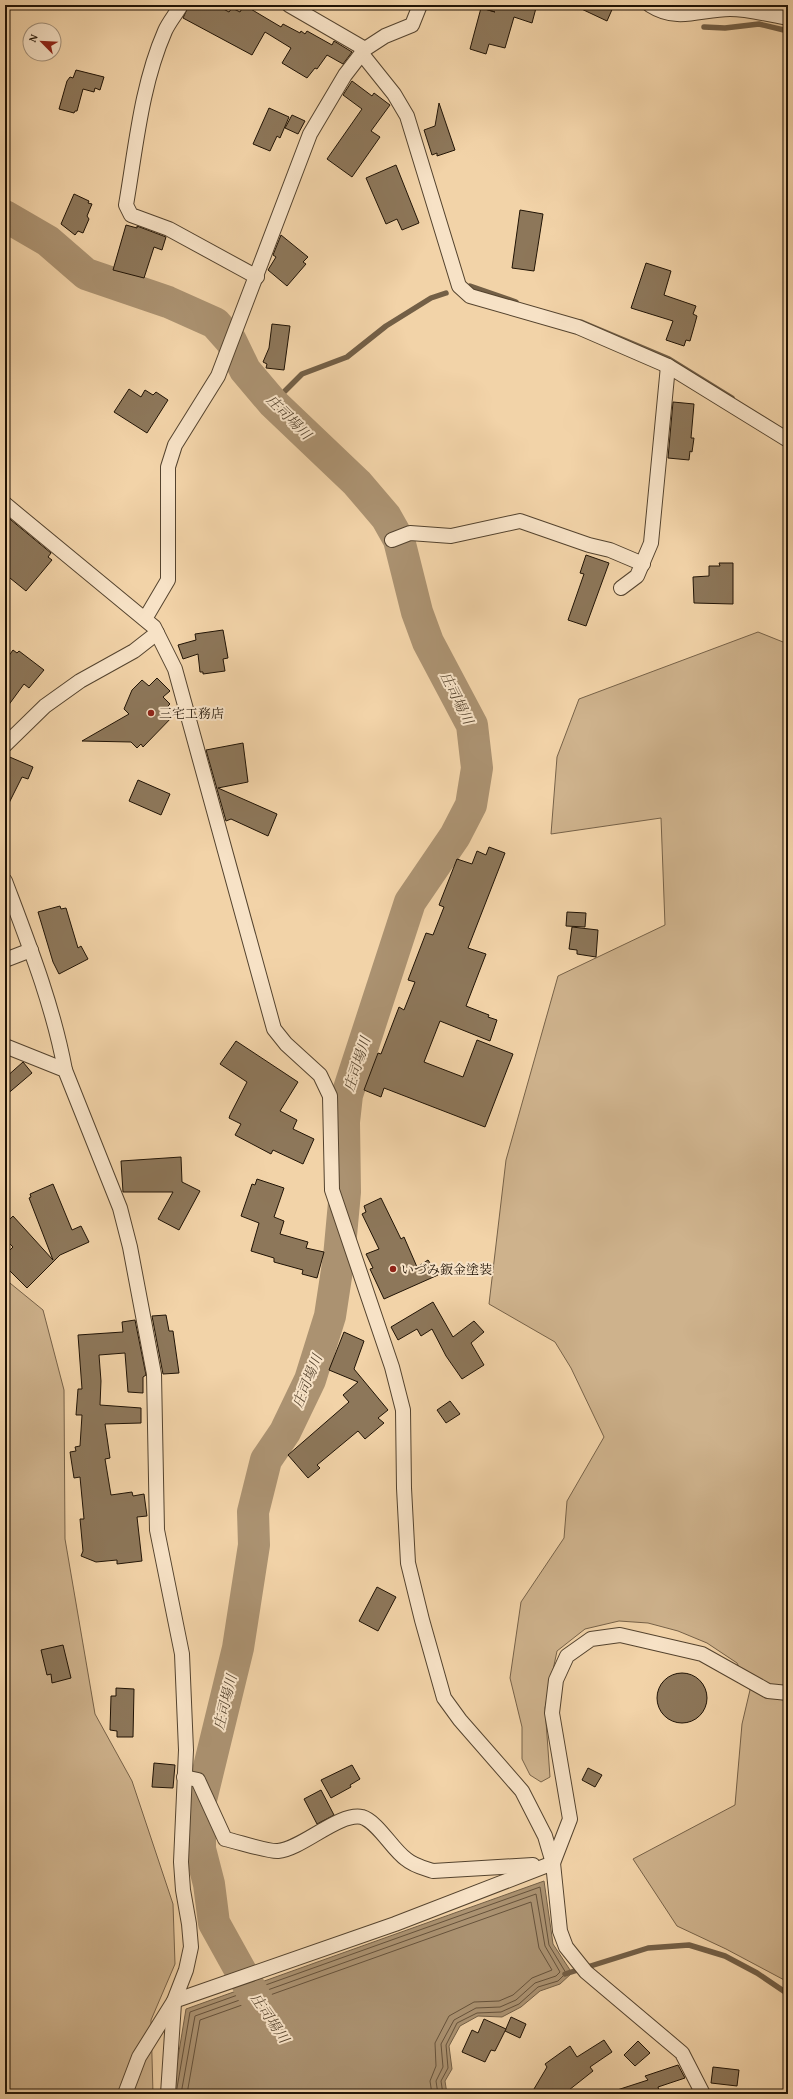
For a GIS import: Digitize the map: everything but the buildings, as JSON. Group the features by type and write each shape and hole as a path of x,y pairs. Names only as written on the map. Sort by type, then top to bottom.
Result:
{"street":[{"path":"181,5 166,30 153,61 144,98 126,205 131,215 169,229 257,277"},
{"path":"289,5 364,52 394,94 407,116 459,286 470,296 578,327 668,366 788,440"},
{"path":"145,619 168,580 168,467 175,445 218,376 257,277 310,134 345,75 364,52 385,36 412,25 420,5"},
{"path":"650,5 659,11 676,15 732,7 788,18"},
{"path":"621,588 637,576 651,543 668,366"},
{"path":"5,504 154,627 175,669 274,1029 286,1044 320,1076 330,1096 332,1190 392,1367 403,1410 404,1488 408,1563 444,1698 460,1720 522,1791 545,1836 553,1863 560,1931 566,1947 582,1968 682,2053 703,2094"},
{"path":"392,540 410,533 451,536 520,521 589,545 610,550 643,564"},
{"path":"5,745 46,706 80,681 134,651 157,633"},
{"path":"5,881 31,950 61,1045 65,1070 120,1208 130,1246 154,1374 157,1530 182,1654 186,1750 181,1862 183,1890 190,1924 191,1947 186,1970 174,2001 139,2058 125,2094"},
{"path":"5,960 31,950"},
{"path":"5,1046 65,1070"},
{"path":"174,2001 395,1924 553,1863 570,1819 552,1713 556,1680 567,1656 591,1639 620,1635 702,1654 768,1691 788,1693"},
{"path":"184,1777 198,1780 225,1839 278,1851 290,1847 349,1818 362,1818 376,1827 406,1859 419,1867 433,1871 483,1869 553,1863"},
{"path":"168,2094 174,2001"}],"shaded area":[{"path":"758,632 788,644 788,1982 726,1949 677,1926 633,1859 735,1805 742,1724 750,1690 737,1663 707,1643 678,1631 648,1623 619,1621 585,1629 557,1651 545,1708 550,1777 541,1782 530,1775 522,1759 522,1727 510,1678 521,1602 564,1538 567,1501 604,1437 571,1368 555,1342 489,1304 506,1160 558,976 665,925 661,818 551,834 557,757 579,699"},
{"path":"5,1279 43,1310 64,1390 65,1539 95,1714 132,1781 173,1904 175,1964 151,2020 153,2094 5,2094"}],"water":[{"path":"544,1881 553,1944 572,1973 560,1984 540,1991 521,2007 502,2017 478,2016 460,2026 449,2046 452,2069 445,2081 447,2094 172,2094 186,2009"}],"waterway":[{"path":"704,27 725,28 759,24 788,31"},
{"name":"庄司場川","path":"5,216 48,241 86,274 168,302 215,323 231,341 245,370 273,403 357,483 386,517 399,540 417,612 428,642 472,725 477,768 471,805 455,836 410,902 347,1095 344,1122 345,1192 339,1257 330,1316 310,1380 285,1432 266,1460 253,1512 254,1545 238,1648 200,1804 200,1849 209,1884 214,1923 265,2015 327,2094"},
{"path":"470,286 516,302"},
{"path":"273,403 302,374 347,357 386,326 431,298 446,293"},
{"path":"581,322 669,359 732,398"},
{"path":"565,1974 648,1948 689,1945 725,1956 757,1973 788,1994"}],"place":[{"name":"三宅工務店","path":"151,713"},
{"name":"いづみ鈑金塗装","path":"393,1269"}]}
